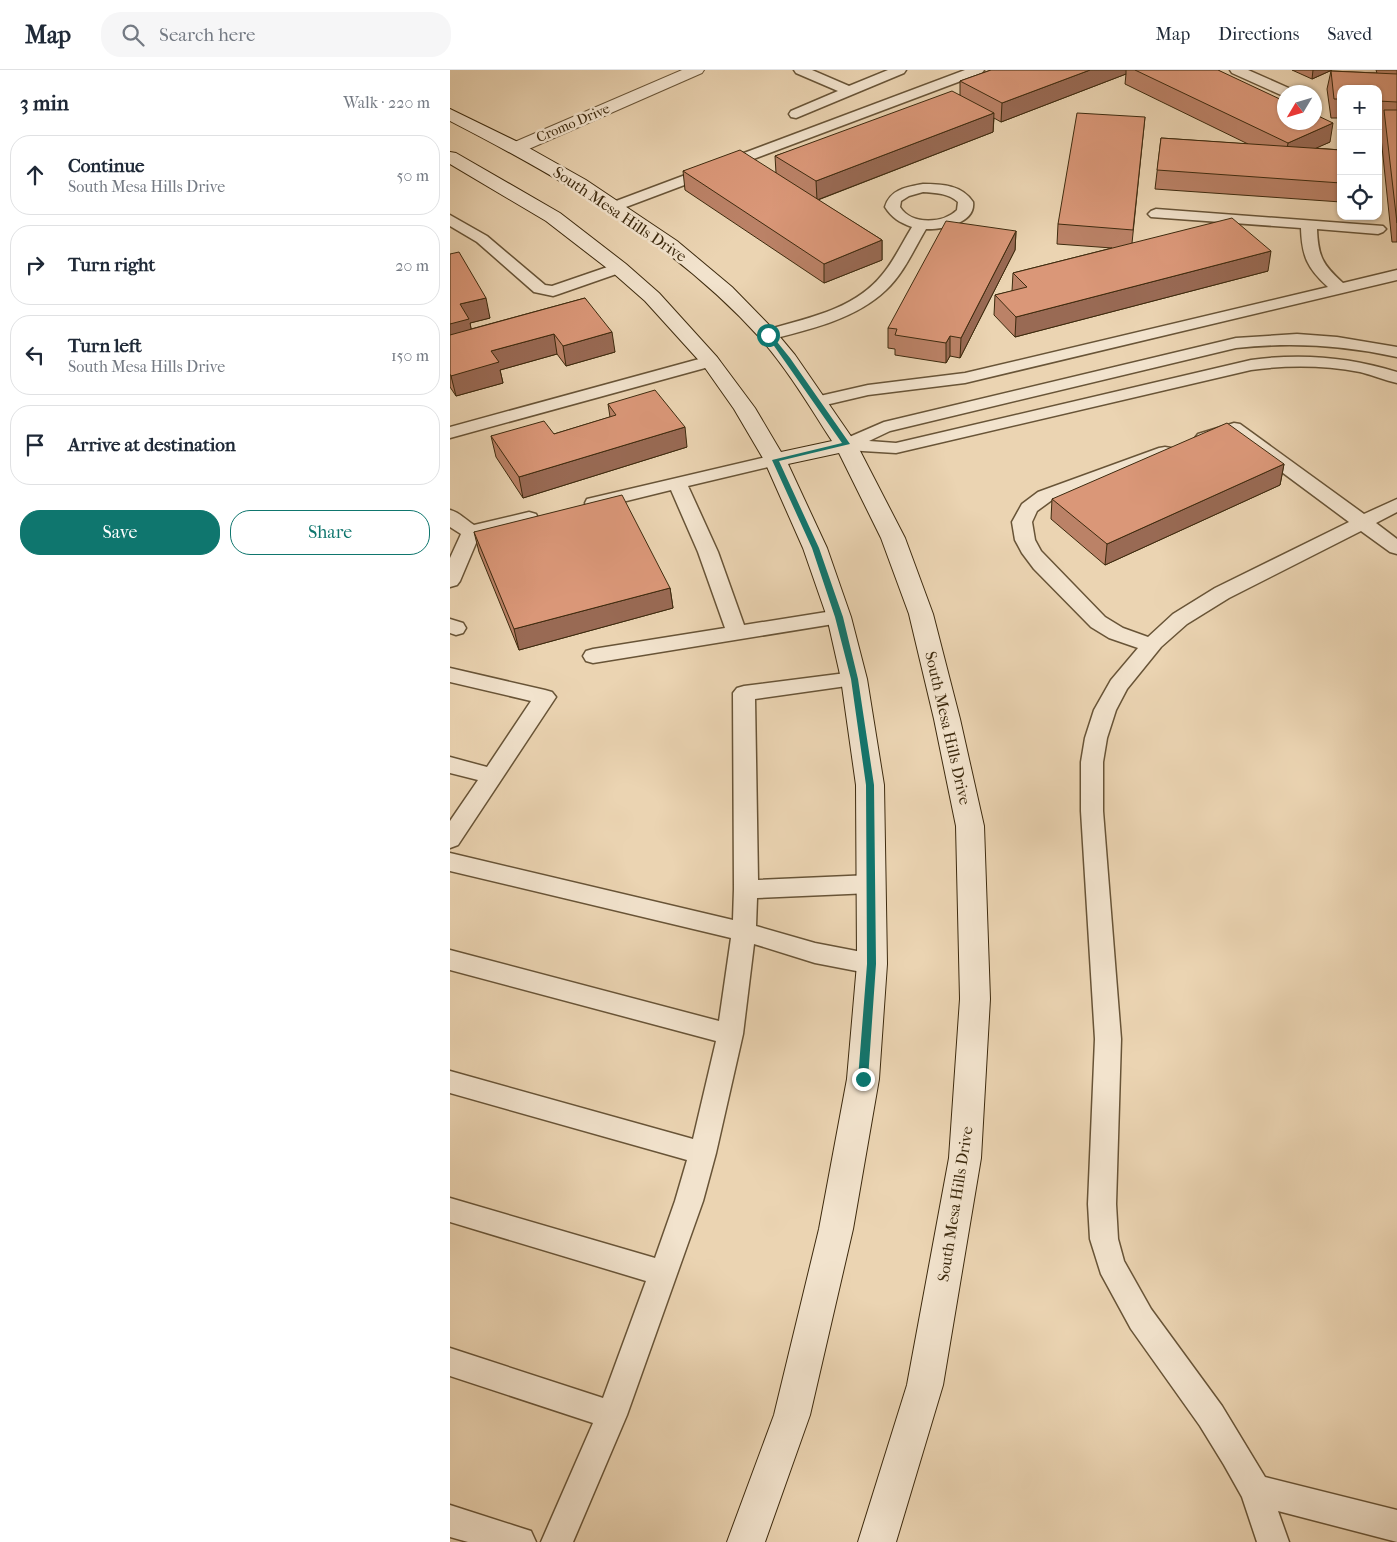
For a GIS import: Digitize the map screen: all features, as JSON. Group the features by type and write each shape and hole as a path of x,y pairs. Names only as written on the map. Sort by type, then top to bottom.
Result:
{"street":[{"name":"Cromo Drive","path":"450,176 696,70"},
{"name":"South Mesa Hills Drive","path":"450,114 580,184 670,245 725,290 768,335 788,359 846,444 893,538 921,614 947,719 970,826 975,999 965,1158 925,1385 877,1542"},
{"path":"450,157 483,162 619,268 652,297 710,361 744,408 775,460 815,548 839,617 854,679 870,785 872,964 863,1079 836,1229 792,1414 746,1542"},
{"path":"775,460 846,444"}],"lane":[{"path":"801,70 849,91"},
{"path":"796,114 898,70"},
{"path":"613,207 978,70"},
{"path":"1237,70 1277,88"},
{"path":"1156,214 1378,229"},
{"path":"450,220 482,239 540,289 553,291 619,268"},
{"path":"768,335 828,316 870,296 882,285 921,224"},
{"path":"1309,224 1312,260 1317,268 1340,289"},
{"path":"817,402 868,390 964,378 1397,275"},
{"path":"846,444 884,427 1236,344 1313,338 1354,343 1397,352"},
{"path":"450,433 710,361"},
{"path":"846,444 896,448 1275,361 1318,361 1342,364 1397,378"},
{"path":"1151,646 1116,632 1098,622 1041,565 1025,540 1022,522 1030,508 1045,496 1234,428 1397,548"},
{"path":"574,508 775,460"},
{"path":"677,484 708,552 737,633"},
{"path":"1273,1542 1255,1490 1236,1454 1141,1319 1112,1265 1104,1238 1102,1204 1108,1039 1092,811 1092,762 1096,738 1105,710 1118,685 1151,646 1180,619 1222,593 1397,505"},
{"path":"450,516 455,522 471,532 546,514"},
{"path":"450,581 471,532"},
{"path":"593,656 839,617"},
{"path":"450,675 545,698 450,839"},
{"path":"557,1542 612,1415 689,1201 730,1034 744,932 746,889 744,693 854,679"},
{"path":"450,765 492,776"},
{"path":"450,862 744,932 815,953 872,964"},
{"path":"746,889 871,884"},
{"path":"450,960 730,1034"},
{"path":"450,1082 702,1153"},
{"path":"450,1210 662,1273"},
{"path":"450,1362 612,1415"},
{"path":"1255,1490 1397,1526"},
{"path":"450,1521 520,1542"}],"building":[{"path":"991,70 1090,70 1002,103 960,81"},
{"path":"1135,70 1218,70 1277,98 1277,130 1317,130 1288,143"},
{"path":"1331,71 1397,74 1397,102 1382,101 1382,85 1337,85 1337,99 1334,99"},
{"path":"952,91 994,113 816,181 775,156"},
{"path":"1384,110 1397,110 1397,223"},
{"path":"1077,113 1145,117 1133,230 1058,224"},
{"path":"1322,118 1333,123 1322,128"},
{"path":"1161,138 1337,150 1337,183 1157,170"},
{"path":"740,150 882,240 824,264 683,171"},
{"path":"1232,218 1271,251 1016,317 995,295 1027,287 1013,273"},
{"path":"946,221 1016,231 961,338 950,336 946,343 895,335 897,329 888,328"},
{"path":"459,252 486,298 460,304 469,319 450,324 450,254"},
{"path":"585,298 612,332 563,346 554,334 491,351 499,362 451,376 450,335"},
{"path":"655,390 685,427 519,477 491,436 544,421 554,434 616,415 608,404"},
{"path":"1227,423 1284,464 1107,544 1052,499"},
{"path":"622,495 670,588 514,629 474,532"}],"route":[{"path":"768,335 788,359 846,444 775,460 815,548 839,617 854,679 870,785 872,964 863,1079"}]}
